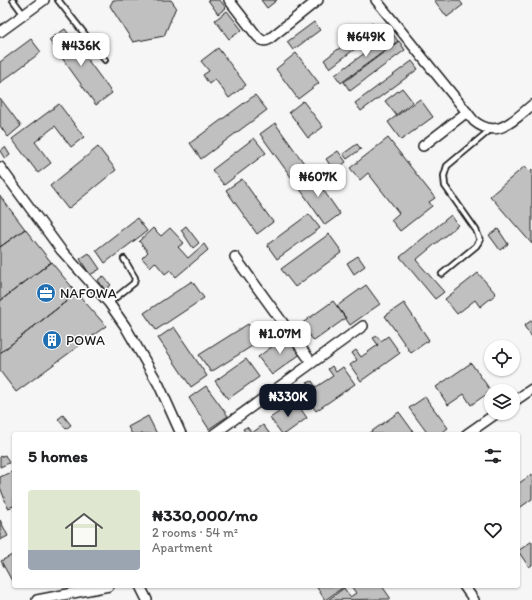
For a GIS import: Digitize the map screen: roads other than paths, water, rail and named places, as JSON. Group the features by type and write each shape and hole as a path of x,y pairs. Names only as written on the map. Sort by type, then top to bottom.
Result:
{"street":[{"path":"0,32 44,0"},
{"path":"229,0 257,36 261,40 265,41 318,0"},
{"path":"376,0 474,121 481,127 490,130 499,128 532,105"},
{"path":"423,146 467,112"},
{"path":"0,167 61,250 125,326 159,385 180,432"},
{"path":"235,257 312,363"},
{"path":"217,432 363,326"},
{"path":"520,397 532,389"},
{"path":"470,432 487,420"},
{"path":"37,600 99,588"},
{"path":"141,588 147,600"},
{"path":"465,588 474,600"}],"lane":[{"path":"13,0 24,15"},
{"path":"58,0 105,60"},
{"path":"442,274 476,246 480,240 476,230 445,186 444,176 447,166 490,130"},
{"path":"108,304 134,283 135,278 124,259"}],"place":[{"name":"NAFOWA","path":"46,293"},
{"name":"POWA","path":"52,340"}]}
